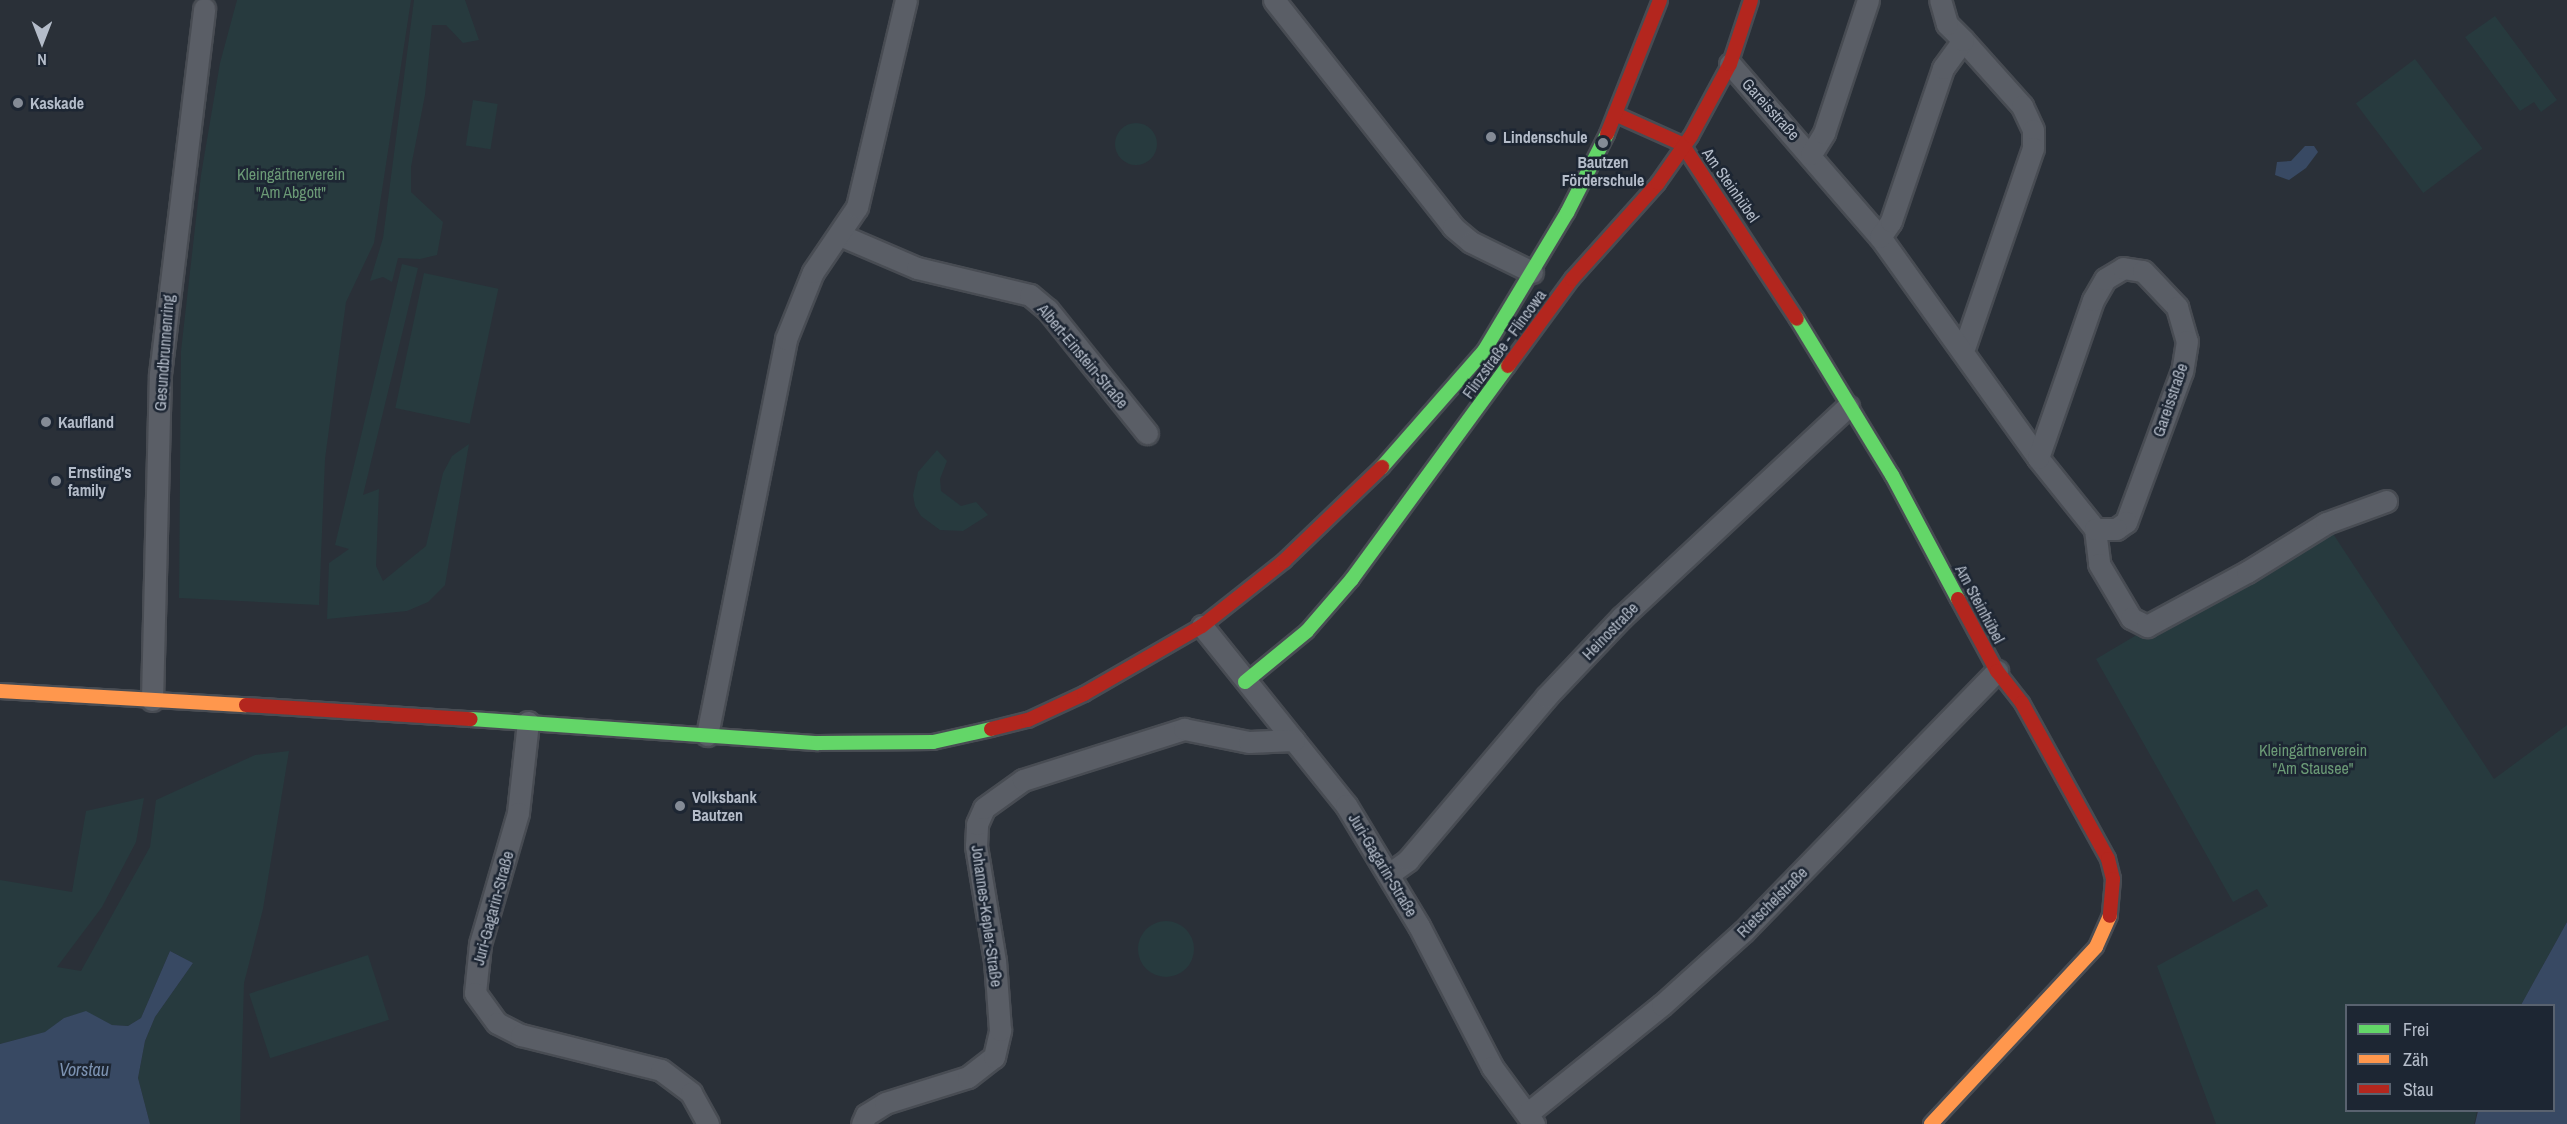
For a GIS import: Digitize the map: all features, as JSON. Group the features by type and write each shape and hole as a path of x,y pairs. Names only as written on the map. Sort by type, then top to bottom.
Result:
{"street":[{"path":"707,735 786,339 796,306 813,272 840,235 860,195 906,0"},
{"path":"1274,0 1453,227 1471,242 1532,272"},
{"path":"0,691 528,722 707,735 903,744 982,732 1028,720 1084,694 1202,626 1284,561 1402,448 1484,351 1567,213 1615,114 1660,0"},
{"name":"Flinzstraße - Flincowa","path":"1245,682 1307,631 1352,579 1572,279 1658,183 1682,144 1691,136 1730,64 1751,0"},
{"name":"Gareisstraße","path":"1811,154 1824,133 1868,0"},
{"path":"1940,0 1947,24 2022,106 2033,130 2033,148 1963,351"},
{"name":"Gesundbrunnenring","path":"152,700 160,374 204,9"},
{"path":"1880,237 1891,221 1943,68 1963,40"},
{"name":"Gareisstraße","path":"1730,64 1811,154 1880,237 2038,458 2095,529 2116,529 2126,522 2182,371 2187,341 2176,307 2143,271 2123,268 2105,279 2093,300 2038,458"},
{"name":"Am Steinhübel","path":"1615,114 1682,144 1755,250 1892,475 1997,671 2022,703 2108,859 2113,879 2112,911 2096,947 1931,1124"},
{"name":"Albert-Einstein-Straße","path":"840,235 917,268 1030,295 1048,310 1147,433"},
{"name":"Heinostraße","path":"1389,874 1408,860 1546,697 1622,617 1848,406"},
{"path":"2095,529 2098,564 2131,618 2147,626 2247,572 2326,523 2386,501"},
{"name":"Juri-Gagarin-Straße","path":"1202,626 1346,805 1389,874 1456,992 1492,1067 1531,1119"},
{"name":"Rietschelstraße","path":"1531,1119 1744,931 1997,671"},
{"name":"Juri-Gagarin-Straße","path":"528,722 518,813 476,967 475,993 482,1007 497,1023 521,1035 662,1070 691,1093 708,1124"},
{"name":"Johannes-Kepler-Straße","path":"862,1124 867,1115 885,1103 968,1077 994,1057 1000,1030 995,962 976,846 977,824 984,808 1023,780 1184,729 1249,742 1294,740"}],"green space":[{"name":"Kleingärtnerverein \"Am Abgott\"","path":"237,0 411,0 374,243 346,302 325,459 319,605 179,598 181,351 201,175 220,63"},
{"path":"414,0 465,0 479,40 463,43 446,25 432,25 425,95 411,167 411,192 443,222 437,255 420,259 398,258 392,282 383,277 370,281 383,238"},
{"path":"2495,16 2557,100 2541,112 2534,102 2520,111 2465,37"},
{"path":"2415,59 2482,148 2423,193 2356,104"},
{"path":"473,100 498,104 490,149 466,145"},
{"path":"1136,123 1151,129 1157,144 1151,159 1136,165 1121,159 1115,144 1121,129"},
{"path":"402,264 418,268 363,495 379,489 376,566 383,581 426,546 443,473 452,456 469,444 445,585 428,602 407,611 327,619 329,563 349,549 335,545"},
{"path":"424,273 498,289 470,424 395,408"},
{"path":"937,450 947,461 940,479 941,491 961,506 976,502 988,515 963,531 940,530 921,516 915,506 913,495 918,472"},
{"name":"Kleingärtnerverein \"Am Stausee\"","path":"2326,523 2494,779 2567,725 2567,922 2522,1004 2345,1004 2345,1112 2477,1112 2474,1124 2216,1124 2157,966 2268,906 2257,889 2233,902 2096,659"},
{"path":"289,751 263,909 244,983 240,1124 150,1124 138,1078 145,1041 155,1017 193,963 170,951 141,1018 128,1026 112,1025 86,1012 64,1018 46,1032 0,1044 0,880 72,892 86,811 144,798 136,842 102,907 57,967 81,971 150,847 156,800 255,755"},
{"path":"1160,921 1172,921 1186,929 1194,943 1192,960 1186,969 1172,977 1160,977 1143,965 1138,955 1138,943 1150,926"},
{"path":"368,955 389,1020 270,1058 249,994"}],"water":[{"path":"2305,146 2314,146 2318,152 2306,168 2289,180 2275,175 2277,162 2291,161"},
{"path":"2567,922 2567,1124 2475,1124 2478,1112 2555,1112 2555,1004 2522,1004"},
{"name":"Vorstau","path":"170,951 193,963 155,1017 145,1041 138,1078 150,1124 0,1124 0,1044 45,1032 64,1018 86,1011 112,1025 128,1026 141,1018"}],"traffic: fast":[{"path":"1382,467 1484,351 1567,213 1607,134"},
{"path":"1797,319 1892,475 1958,599"},
{"path":"1245,682 1307,631 1352,579 1508,366"},
{"path":"471,719 818,743 933,742 991,729"}],"traffic: slow":[{"path":"0,691 246,705"},
{"path":"1931,1124 2096,947 2110,916"}],"traffic: jam":[{"path":"1607,134 1660,0"},
{"path":"1508,366 1572,279 1658,183 1691,136 1730,64 1751,0"},
{"path":"1615,114 1682,144 1797,319"},
{"path":"991,729 1028,720 1084,694 1202,626 1284,561 1382,467"},
{"path":"1958,599 1997,671 2022,703 2108,859 2113,879 2110,916"},
{"path":"246,705 471,719"}],"place":[{"name":"Kaskade","path":"18,103"},
{"name":"Lindenschule","path":"1491,137"},
{"name":"Bautzen Förderschule","path":"1603,143"},
{"name":"Kaufland","path":"46,422"},
{"name":"Ernsting's family","path":"56,481"},
{"name":"Volksbank Bautzen","path":"680,806"}]}
